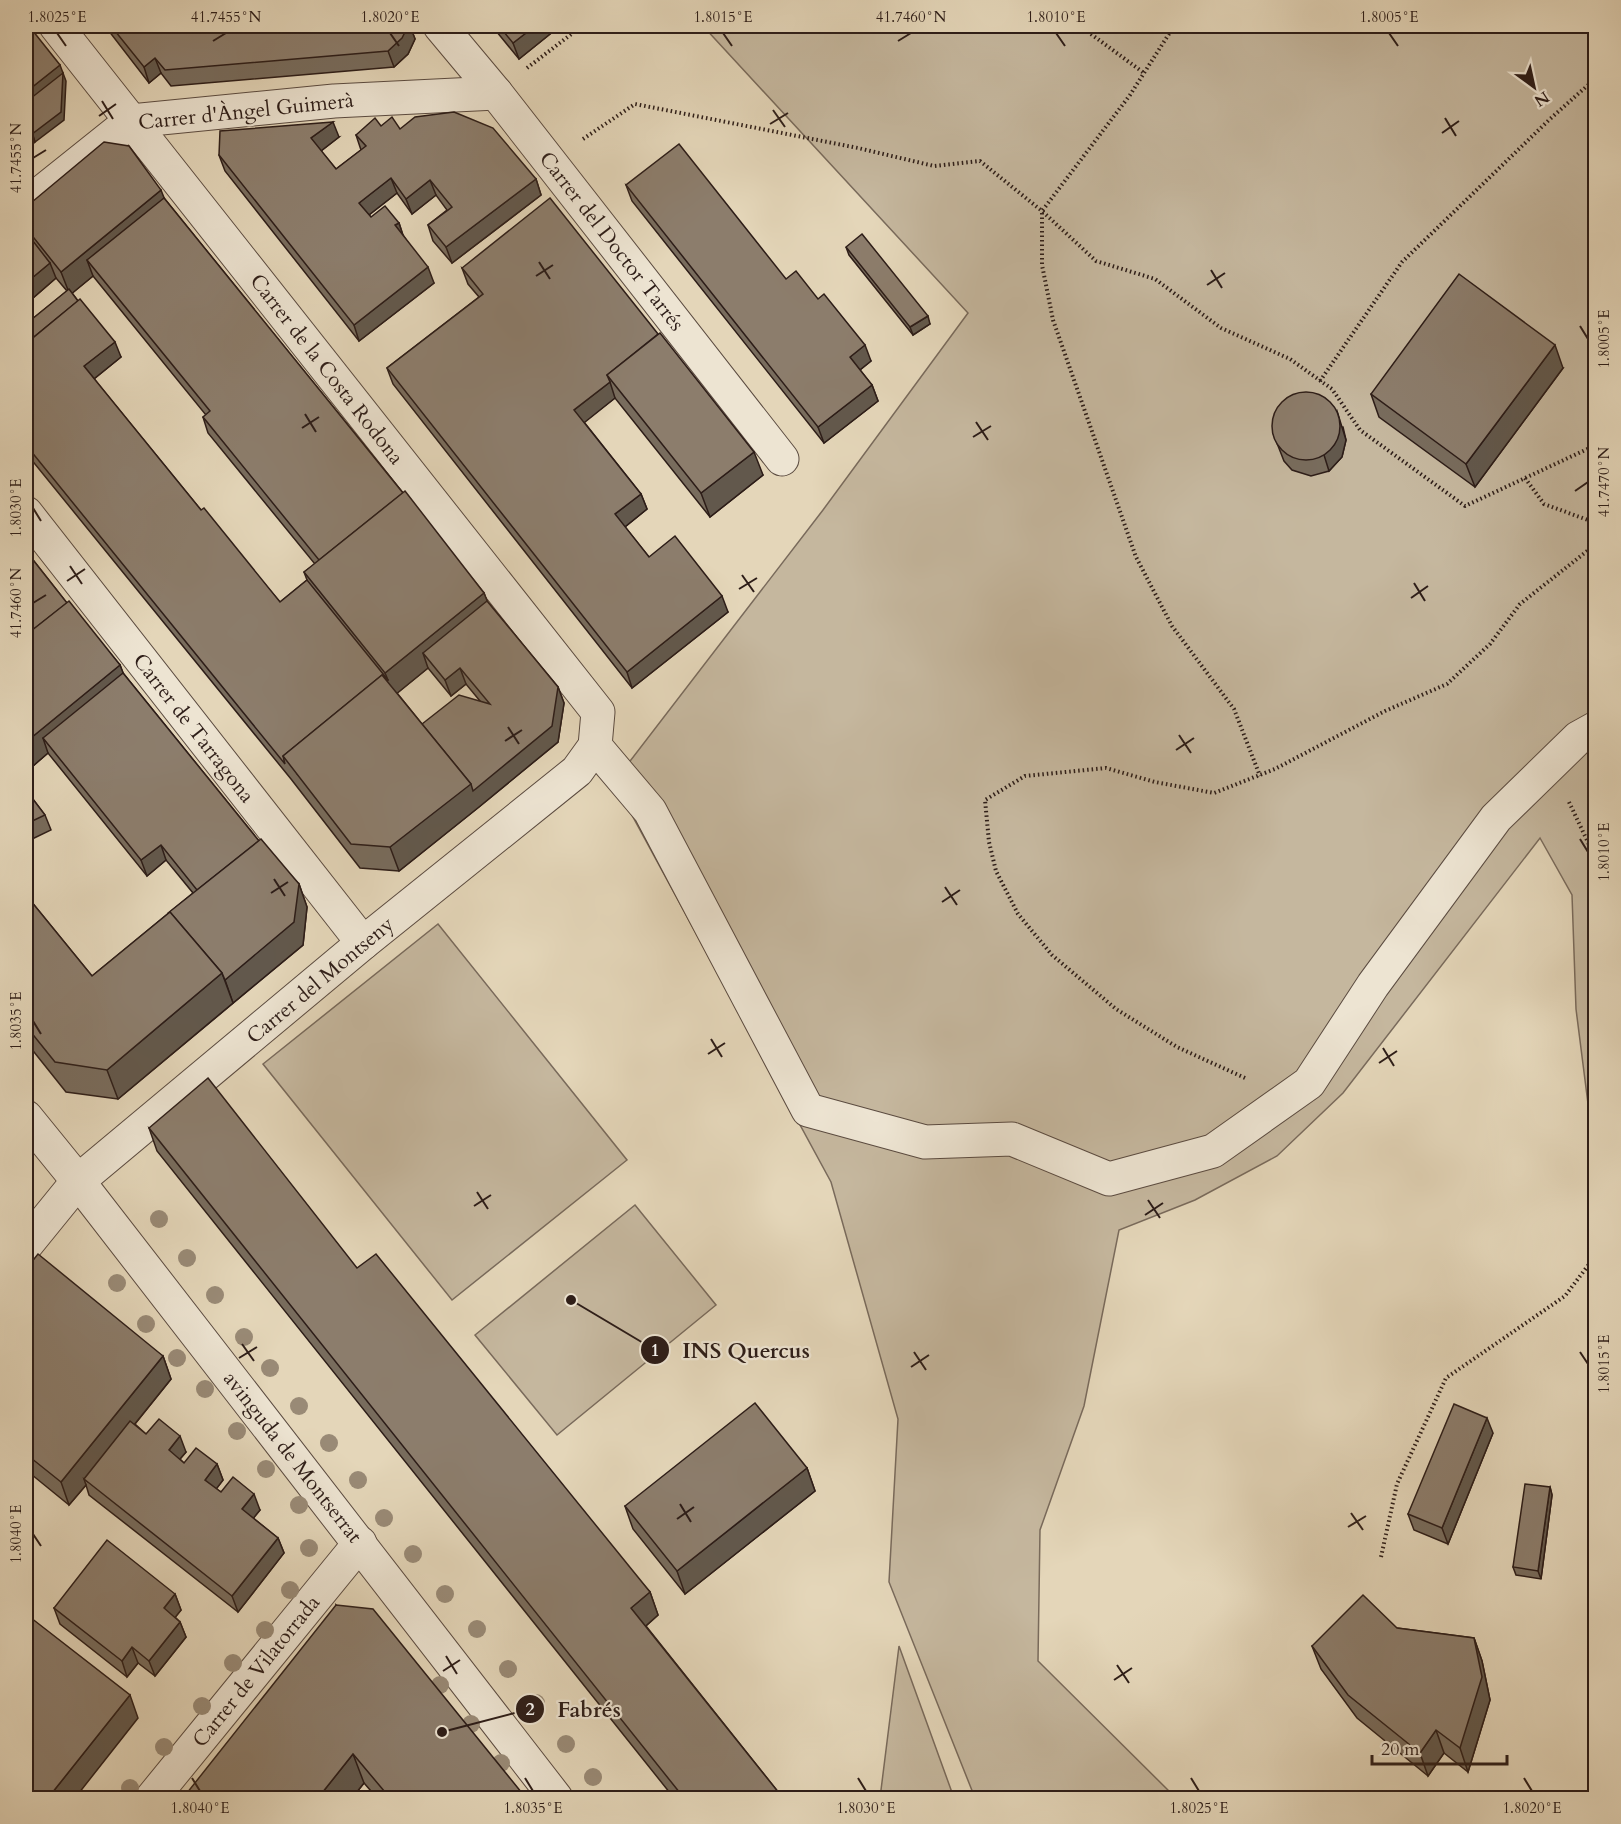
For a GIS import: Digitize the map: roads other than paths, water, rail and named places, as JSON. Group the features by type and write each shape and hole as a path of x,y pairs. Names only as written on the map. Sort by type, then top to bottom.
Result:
{"street":[{"name":"Carrer de la Costa Rodona","path":"56,26 598,712"},
{"name":"Carrer del Doctor Tarrés","path":"440,26 496,93 782,459"},
{"name":"Carrer d'Àngel Guimerà","path":"26,205 131,121 321,87 496,93"},
{"name":"Carrer de Tarragona","path":"26,513 363,943"},
{"name":"Carrer del Montseny","path":"26,1245 78,1181 363,943 578,771 595,746 598,712"},
{"path":"595,746 650,811 808,1110 926,1142 1012,1140 1109,1179 1214,1151 1309,1083 1373,985 1496,818 1578,738 1596,728"},
{"name":"avinguda de Montserrat","path":"26,1118 78,1181 556,1798"},
{"name":"Carrer de Vilatorrada","path":"152,1798 360,1543"}],"place":[{"name":"INS Quercus","path":"571,1300"},
{"name":"Fabrés","path":"442,1732"}]}
